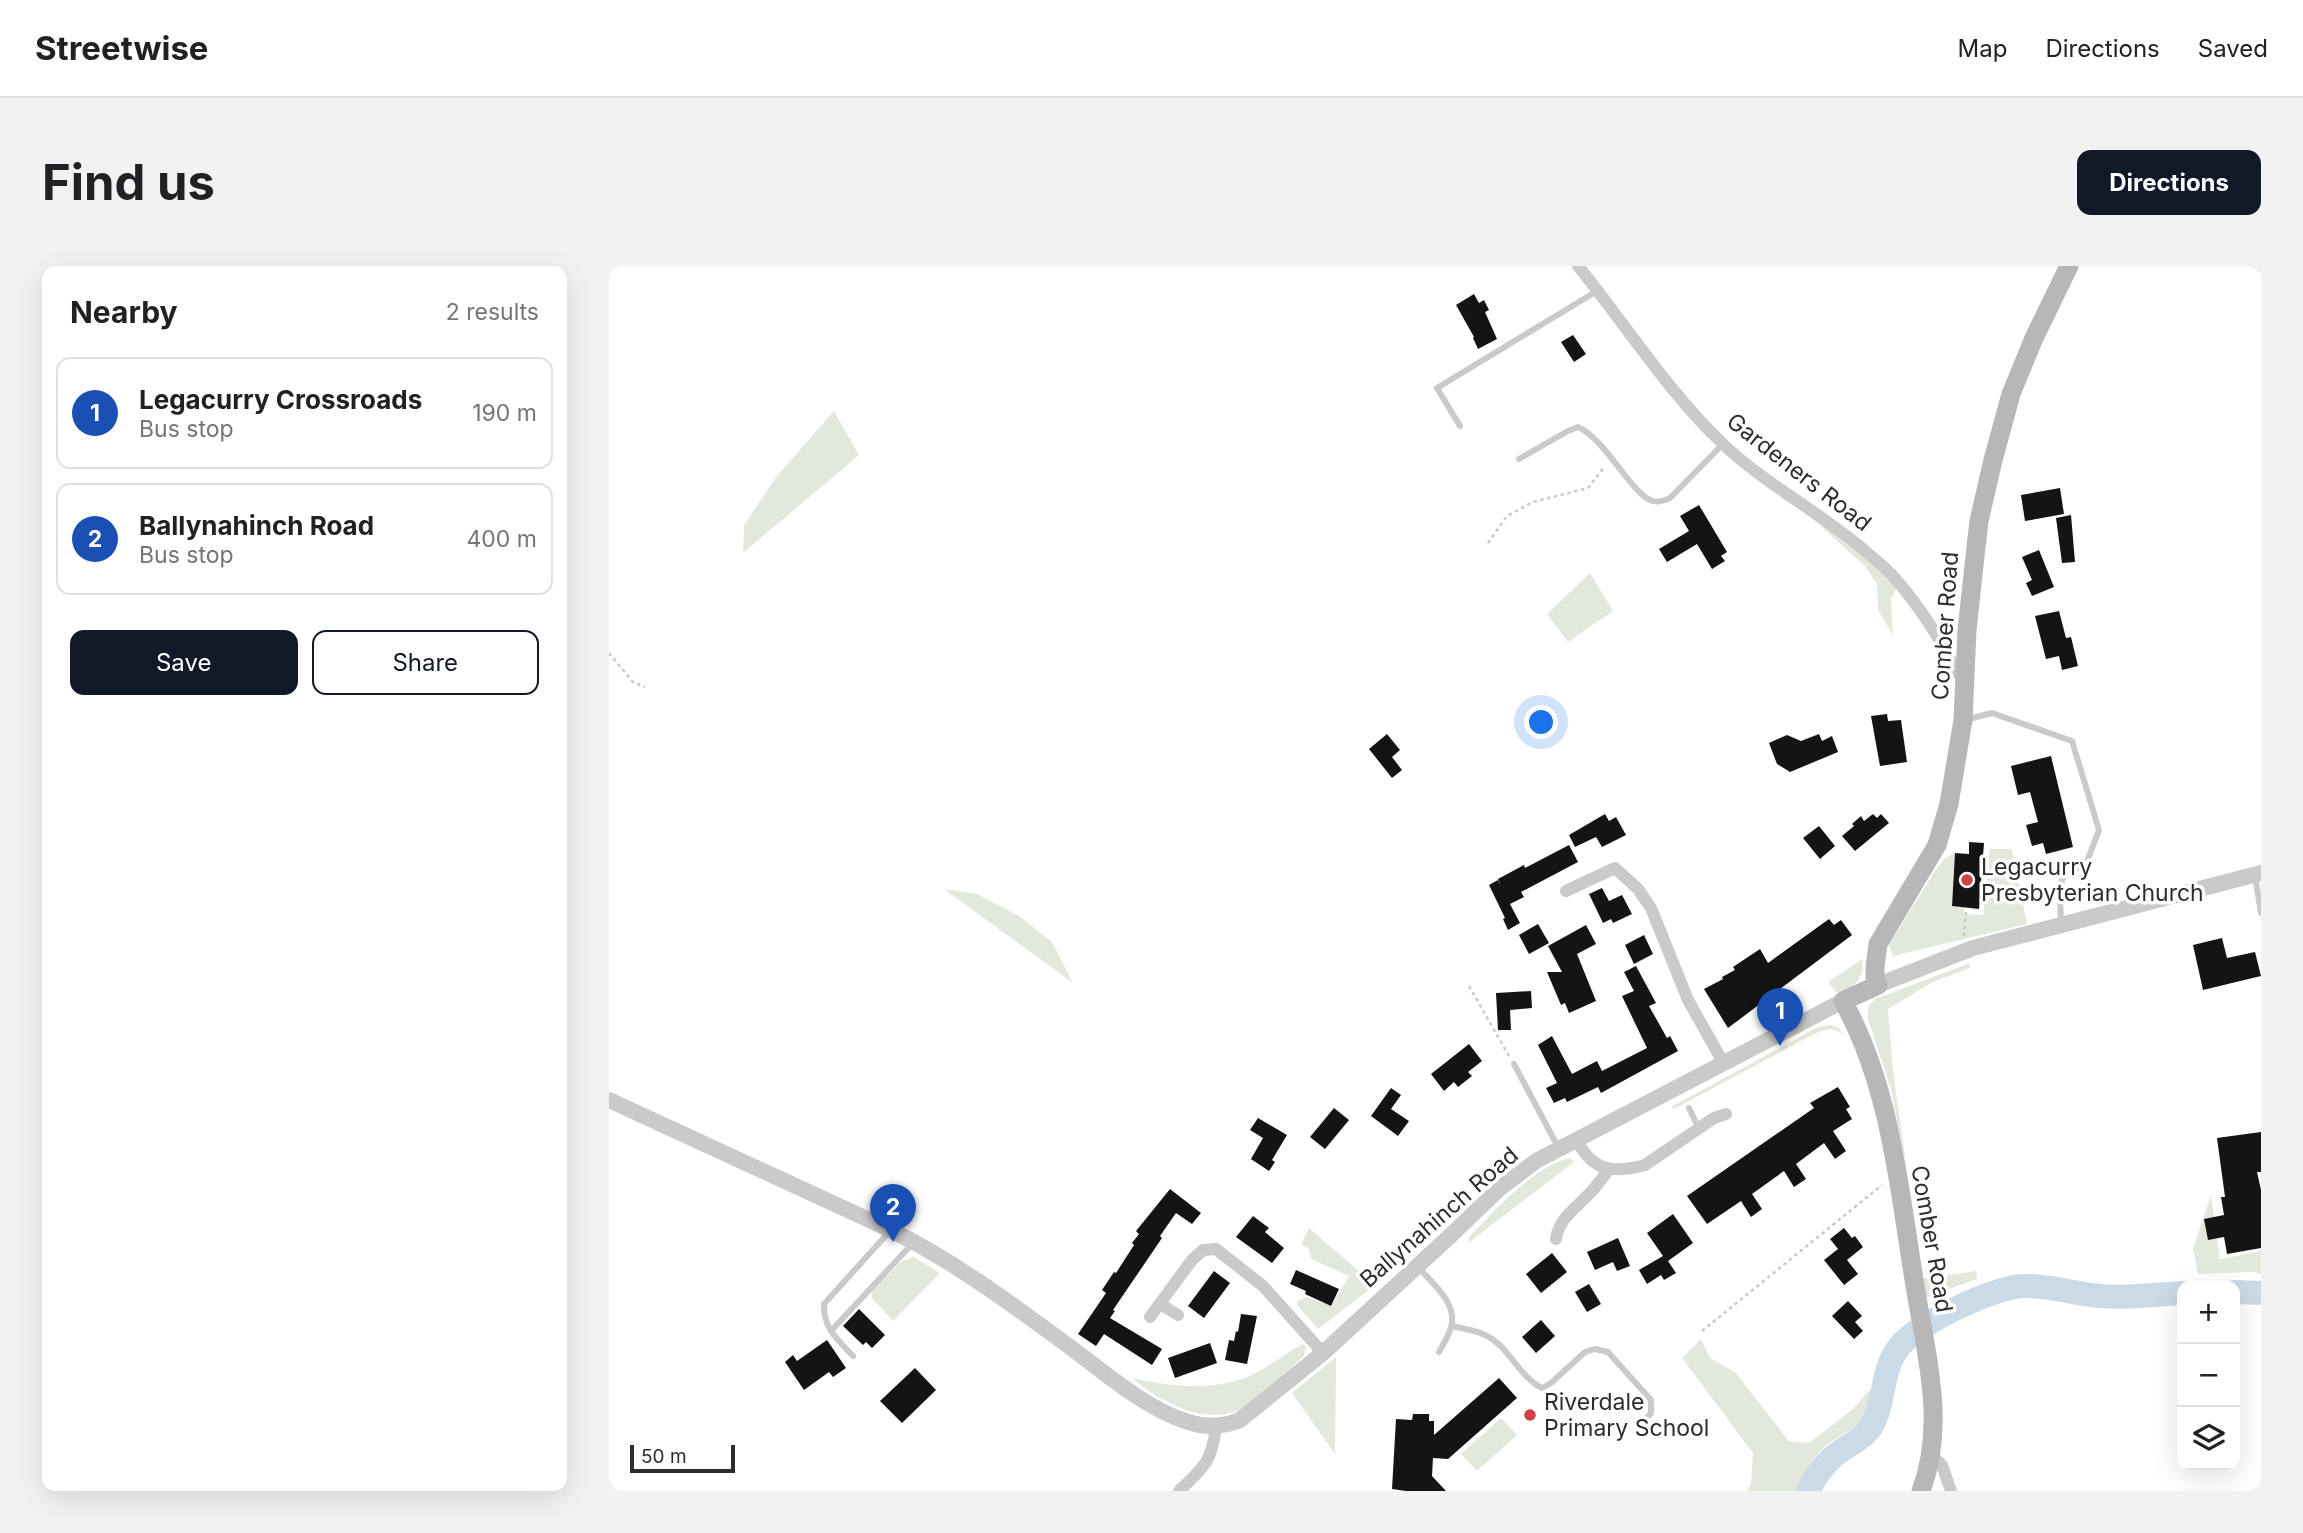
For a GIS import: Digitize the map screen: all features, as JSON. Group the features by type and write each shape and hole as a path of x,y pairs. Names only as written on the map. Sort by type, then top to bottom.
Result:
{"main road":[{"name":"Comber Road","path":"1878,985 1875,967 1878,944 1937,845 1949,804 1963,720 1970,591 1977,534 1993,460 2011,394 2034,338 2069,266"},
{"path":"1843,1001 1878,985"},
{"name":"Comber Road","path":"1843,1001 1866,1048 1883,1104 1931,1374 1932,1456 1921,1491"}],"street":[{"name":"Gardeners Road","path":"1578,266 1676,392 1723,444 1846,535 1892,574 1926,618 1957,673 1965,675"},
{"path":"1566,891 1615,868 1638,889 1651,908 1688,1000 1724,1064"},
{"path":"1878,985 1969,949 2258,874"},
{"name":"Ballynahinch Road","path":"1216,1426 1240,1420 1323,1353 1497,1190 1536,1161 1843,1001"},
{"path":"609,1100 914,1242 966,1274 1124,1387 1163,1411 1187,1422 1216,1426 1215,1447 1206,1465 1179,1491"},
{"path":"1577,1139 1581,1150 1591,1159 1604,1169 1617,1171 1645,1165 1714,1118 1726,1114"},
{"path":"1556,1239 1558,1228 1567,1216 1609,1170"},
{"path":"1150,1317 1192,1260 1203,1250 1216,1249 1263,1286 1323,1353"},
{"path":"1160,1304 1178,1315"},
{"path":"1932,1456 1942,1465 1951,1491"}],"lane":[{"path":"1460,426 1437,388 1598,291"},
{"path":"1519,459 1568,430 1578,427 1591,433 1641,493 1652,501 1662,501 1670,498 1723,444"},
{"path":"1963,720 1992,713 2072,741 2099,830 2086,863 2062,879 2061,924"},
{"path":"2258,874 2261,913"},
{"path":"1514,1064 1559,1149"},
{"path":"1689,1108 1699,1129"},
{"path":"853,1356 831,1331 824,1315 824,1304 891,1230"},
{"path":"831,1331 914,1242"},
{"path":"1417,1265 1445,1296 1451,1311 1452,1326 1439,1352"},
{"path":"1452,1326 1486,1335 1501,1347 1534,1384 1542,1388 1585,1352 1595,1349 1608,1352 1651,1399 1651,1413 1640,1426"}],"path":[{"path":"1488,543 1507,516 1534,502 1588,488 1611,458"},
{"path":"609,653 633,682 645,687"},
{"path":"1966,912 1963,933 1969,949"},
{"path":"1469,986 1514,1064"},
{"path":"1703,1331 1897,1172"}],"shaded area":[{"path":"834,411 859,455 743,553 744,525 777,476"},
{"path":"1803,510 1847,538 1897,587 1891,599 1893,635 1878,610 1877,584 1865,566"},
{"path":"1590,573 1613,611 1568,642 1547,614"},
{"path":"1990,849 2012,849 2027,924 1893,956 1889,944 1937,868 1945,858 1955,853 1952,906 1964,907 1964,914 1983,915"},
{"path":"944,889 977,894 1019,916 1052,942 1073,983"},
{"path":"1862,959 1861,975 1856,982 1844,993 1836,992 1828,982"},
{"path":"1970,963 1970,968 1933,982 1888,1009 1893,1070 1907,1171 1891,1089 1868,1019 1868,1007 1875,999"},
{"path":"1818,1027 1838,1027 1844,1035 1832,1029 1817,1033 1674,1109 1671,1107"},
{"path":"1570,1158 1574,1162 1468,1243 1470,1236 1529,1179"},
{"path":"2211,1195 2220,1259 2261,1251 2261,1274 2198,1274 2193,1249"},
{"path":"1309,1228 1375,1285 1318,1329 1297,1305 1297,1301 1307,1297 1331,1306 1349,1276 1310,1257 1309,1249 1301,1244"},
{"path":"912,1256 940,1273 893,1321 872,1298 871,1292 903,1260"},
{"path":"1976,1271 1977,1279 1925,1298 1919,1279"},
{"path":"1701,1339 1710,1358 1735,1372 1789,1441 1809,1443 1852,1410 1874,1385 1869,1411 1856,1426 1826,1445 1812,1461 1799,1491 1747,1491 1751,1484 1753,1453 1682,1358"},
{"path":"1302,1344 1306,1346 1304,1356 1281,1377 1244,1407 1223,1415 1195,1413 1181,1408 1167,1402 1132,1378 1189,1386 1217,1385 1245,1378"},
{"path":"1336,1357 1335,1454 1292,1393"},
{"path":"1501,1418 1517,1435 1477,1471 1461,1454"}],"building":[{"path":"1474,294 1479,303 1484,300 1489,310 1485,312 1497,339 1478,349 1456,305"},
{"path":"1573,335 1586,354 1574,362 1561,342"},
{"path":"2060,488 2064,514 2025,521 2021,495"},
{"path":"1699,505 1727,552 1721,556 1725,561 1712,569 1697,544 1667,562 1659,549 1689,531 1680,516"},
{"path":"2071,515 2075,562 2062,563 2056,518"},
{"path":"2039,550 2054,587 2032,596 2026,583 2032,580 2022,557"},
{"path":"2059,611 2066,638 2071,637 2078,666 2062,670 2059,656 2046,659 2035,616"},
{"path":"1887,714 1888,721 1901,720 1907,762 1880,766 1871,716"},
{"path":"1387,734 1400,750 1392,757 1402,770 1392,778 1369,749"},
{"path":"1819,734 1822,741 1832,736 1838,752 1790,772 1777,764 1769,743 1787,735 1801,741"},
{"path":"2051,756 2073,847 2046,854 2043,843 2032,846 2026,825 2038,822 2030,792 2018,795 2011,766"},
{"path":"1605,814 1609,821 1616,817 1626,835 1602,847 1596,837 1575,847 1569,835"},
{"path":"1873,814 1877,818 1881,814 1889,823 1855,851 1842,836 1861,816 1864,821"},
{"path":"1819,826 1835,846 1820,859 1803,838"},
{"name":"Legacurry Presbyterian Church","path":"1969,842 1984,843 1979,909 1952,906 1955,853 1969,854"},
{"path":"1569,845 1578,862 1521,892 1524,897 1510,904 1520,923 1508,930 1489,885 1498,880 1501,886 1498,879"},
{"path":"1602,888 1609,901 1622,895 1632,914 1613,923 1611,919 1603,923 1589,894"},
{"path":"1829,919 1834,925 1841,920 1852,935 1728,1028 1704,989 1723,979 1722,977 1735,970 1733,967 1760,949 1768,963"},
{"path":"1538,924 1549,943 1529,954 1519,935"},
{"path":"1586,925 1596,944 1577,954 1596,1001 1569,1013 1565,1003 1561,1005 1547,972 1562,972 1548,946"},
{"path":"1644,935 1653,954 1634,964 1625,945"},
{"path":"2222,938 2227,958 2255,952 2261,976 2203,990 2193,945"},
{"path":"1636,966 1656,1003 1649,1006 1667,1038 1670,1036 1678,1051 1601,1093 1598,1087 1567,1102 1565,1098 1554,1103 1546,1088 1557,1083 1538,1045 1552,1036 1572,1074 1597,1061 1602,1071 1647,1048 1622,996 1634,991 1624,972"},
{"path":"1531,991 1532,1008 1510,1010 1511,1030 1498,1030 1496,993"},
{"path":"1469,1044 1482,1061 1468,1072 1472,1076 1458,1087 1454,1082 1444,1091 1431,1074"},
{"path":"1838,1087 1850,1107 1846,1109 1852,1119 1833,1131 1846,1151 1835,1159 1824,1143 1796,1164 1806,1179 1794,1187 1784,1171 1752,1194 1762,1209 1751,1217 1741,1201 1707,1224 1687,1196 1814,1108 1810,1103"},
{"path":"1391,1088 1401,1095 1391,1109 1409,1121 1398,1136 1371,1116"},
{"path":"1334,1108 1349,1120 1325,1149 1310,1137"},
{"path":"1258,1118 1287,1135 1272,1160 1275,1162 1269,1171 1251,1159 1263,1138 1250,1130"},
{"path":"2261,1132 2261,1172 2257,1172 2261,1190 2261,1248 2227,1254 2224,1237 2208,1240 2204,1219 2224,1215 2221,1197 2225,1197 2217,1138"},
{"path":"1170,1189 1201,1213 1192,1224 1176,1213 1110,1318 1162,1349 1152,1365 1104,1334 1096,1346 1078,1334 1106,1293 1102,1290 1134,1245 1132,1243 1139,1234 1136,1231"},
{"path":"1673,1214 1693,1243 1668,1261 1676,1273 1664,1280 1661,1275 1647,1284 1639,1270 1663,1256 1647,1233"},
{"path":"1253,1216 1269,1228 1265,1232 1284,1248 1272,1263 1236,1237"},
{"path":"1844,1228 1852,1238 1855,1236 1863,1247 1847,1260 1858,1274 1844,1285 1824,1260 1838,1249 1830,1239"},
{"path":"1618,1238 1630,1266 1617,1271 1613,1262 1595,1270 1587,1252"},
{"path":"1552,1253 1567,1272 1541,1293 1526,1274"},
{"path":"1296,1270 1339,1289 1331,1306 1290,1284"},
{"path":"1214,1271 1230,1283 1204,1318 1188,1306"},
{"path":"1589,1284 1601,1304 1587,1312 1575,1292"},
{"path":"1848,1301 1862,1316 1855,1322 1863,1331 1854,1339 1832,1316"},
{"path":"859,1309 885,1335 872,1348 866,1342 863,1345 843,1326"},
{"path":"1241,1314 1257,1316 1247,1364 1225,1360 1229,1340 1234,1341 1236,1331 1238,1332"},
{"path":"1541,1320 1555,1336 1536,1353 1522,1337"},
{"path":"827,1340 846,1368 833,1377 829,1372 804,1390 785,1362 793,1355 797,1361"},
{"path":"1210,1343 1217,1363 1175,1378 1168,1358"},
{"path":"915,1368 936,1390 902,1423 880,1401"},
{"path":"1499,1378 1517,1398 1448,1459 1433,1458 1432,1476 1446,1491 1392,1489 1396,1419 1412,1420 1413,1414 1429,1414 1429,1421 1434,1421 1434,1435"}],"waterway":[{"path":"1808,1491 1829,1461 1871,1427 1896,1351 1918,1330 1935,1320 1992,1293 2022,1286 2114,1297 2177,1293"},
{"path":"2240,1292 2261,1293"}],"place":[{"name":"Legacurry Presbyterian Church","path":"1967,880"},
{"name":"Legacurry Crossroads","path":"1780,1046"},
{"name":"Ballynahinch Road","path":"893,1242"},
{"name":"Riverdale Primary School","path":"1530,1415"}]}
